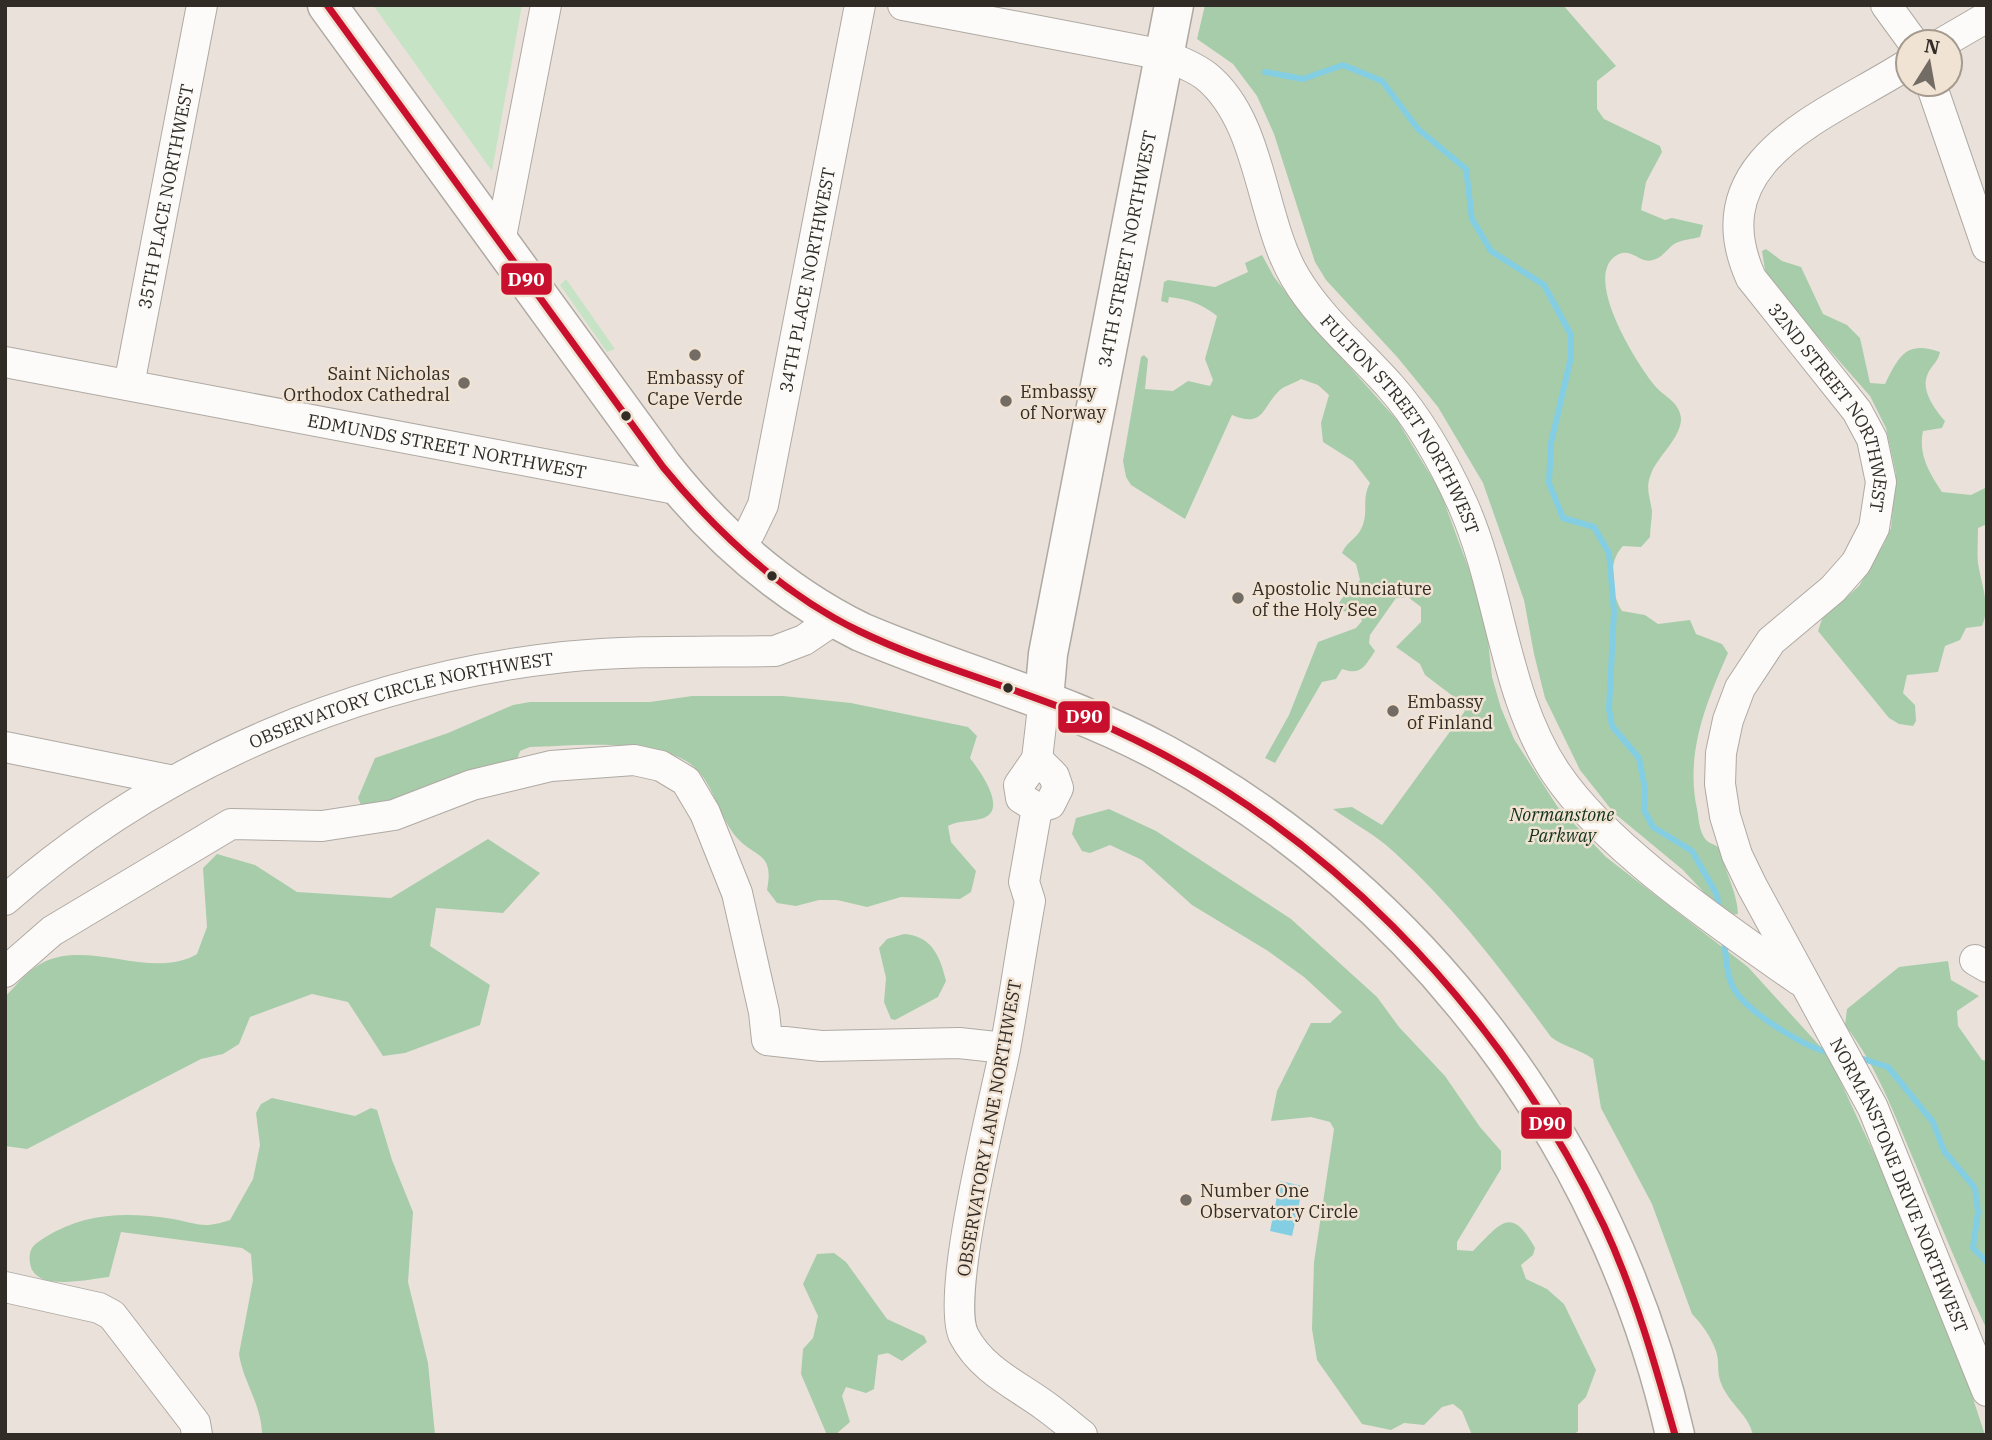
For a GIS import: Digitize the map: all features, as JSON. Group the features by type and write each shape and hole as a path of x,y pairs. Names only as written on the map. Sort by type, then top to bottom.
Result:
{"main road":[{"path":"327,5 681,490 736,550 835,619 899,648 1044,699 1163,754 1264,816 1353,888 1399,932 1457,995 1531,1093 1597,1207 1649,1338 1675,1435"},
{"name":"34TH STREET NORTHWEST","path":"1044,699 1051,640 1174,5"}],"street":[{"name":"35TH PLACE NORTHWEST","path":"129,385 202,5"},
{"path":"500,242 546,5"},
{"name":"34TH PLACE NORTHWEST","path":"736,550 750,533 763,505 860,5"},
{"name":"FULTON STREET NORTHWEST","path":"903,5 1164,55 1204,75 1226,99 1246,139 1284,254 1296,279 1313,303 1393,390 1439,456 1464,507 1480,549 1525,711 1556,773 1605,828 1715,920 1805,984"},
{"path":"1886,5 1903,28"},
{"path":"1964,30 1987,17"},
{"name":"32ND STREET NORTHWEST","path":"1805,984 1752,886 1730,837 1721,794 1723,742 1735,697 1759,654 1782,629 1833,589 1856,563 1874,528 1881,482 1868,429 1857,411 1751,278 1741,251 1738,217 1749,177 1777,145 1894,73"},
{"path":"1936,98 1987,247"},
{"name":"EDMUNDS STREET NORTHWEST","path":"5,362 681,490"},
{"name":"OBSERVATORY CIRCLE NORTHWEST","path":"5,900 77,842 174,780 236,749 304,720 356,702 426,682 565,657 775,651 804,640 835,619"},
{"name":"OBSERVATORY LANE NORTHWEST","path":"1044,699 1037,759 1057,781 1046,804 1039,887 1030,901 1005,1048 979,1167 961,1274 959,1311 963,1335 978,1357 996,1374 1045,1405 1082,1435"},
{"path":"5,747 174,780"},
{"path":"5,972 52,931 231,824 322,826 394,815 472,785 551,766 634,760 661,766 686,781 705,813 737,893 759,987 767,1040 821,1046 959,1043 1005,1048"},
{"name":"NORMANSTONE DRIVE NORTHWEST","path":"1805,984 1846,1053 1889,1144 1987,1391"},
{"path":"5,1287 81,1303 112,1315 195,1423 197,1435"}],"green space":[{"path":"373,5 522,5 492,171"},
{"path":"1205,5 1563,5 1616,66 1597,81 1597,109 1604,119 1660,146 1662,152 1646,182 1641,210 1665,220 1672,218 1703,225 1700,237 1674,244 1656,259 1648,261 1624,253 1608,264 1605,280 1615,319 1636,359 1659,390 1674,403 1681,418 1674,440 1654,467 1649,479 1648,492 1652,511 1650,537 1641,547 1623,546 1613,569 1613,587 1622,611 1645,615 1658,624 1690,620 1696,634 1722,644 1728,653 1700,729 1694,789 1702,833 1706,840 1719,848 1738,914 1726,916 1683,870 1614,813 1580,770 1545,698 1524,600 1483,483 1438,407 1398,358 1326,280 1315,262 1274,134 1257,96 1233,64 1197,39"},
{"path":"1766,249 1782,261 1801,267 1823,314 1847,325 1860,338 1870,383 1885,384 1900,358 1911,349 1940,352 1928,373 1926,388 1945,421 1942,428 1923,431 1922,448 1926,463 1942,492 1971,495 1987,487 1987,524 1978,528 1978,563 1985,618 1982,626 1966,628 1960,640 1945,646 1938,672 1907,675 1903,693 1915,705 1916,721 1913,726 1899,724 1889,718 1818,631 1822,619 1859,586 1884,544 1891,528 1896,474 1886,428 1870,396 1775,288 1765,270 1762,251"},
{"name":"Normanstone Parkway","path":"1262,255 1274,277 1306,318 1397,420 1440,491 1477,591 1487,631 1492,677 1501,708 1514,739 1557,806 1606,857 1748,967 1828,1055 1893,1194 1957,1350 1985,1435 1753,1435 1748,1423 1722,1386 1714,1346 1692,1314 1652,1204 1601,1108 1593,1059 1551,1037 1494,961 1432,889 1386,845 1333,809 1352,807 1382,825 1465,711 1454,697 1425,675 1420,664 1396,647 1421,622 1421,607 1408,597 1396,598 1370,635 1369,643 1375,651 1365,665 1354,671 1342,669 1336,679 1322,682 1275,763 1265,758 1289,715 1318,642 1356,628 1362,621 1360,616 1343,611 1339,603 1360,580 1356,564 1342,553 1362,527 1370,483 1353,461 1323,442 1321,423 1329,395 1318,385 1301,379 1280,390 1257,417 1243,419 1232,415 1185,519 1131,485 1126,477 1123,461 1141,357 1144,355 1148,359 1145,389 1173,391 1188,381 1210,386 1213,380 1205,359 1217,316 1189,301 1169,297 1168,303 1161,301 1164,282 1168,280 1215,287 1248,272 1245,263"},
{"path":"566,279 615,349 607,352 560,285"},
{"path":"692,696 783,696 851,703 968,727 977,736 970,758 990,790 993,800 989,815 948,826 951,842 976,871 971,892 960,899 901,897 867,907 837,900 819,900 796,906 777,903 767,890 769,877 765,861 733,833 699,772 685,760 666,752 644,748 619,745 530,747 520,751 516,763 455,775 398,801 374,806 361,805 358,798 375,758 448,733 513,705 530,702 650,702"},
{"path":"1109,809 1156,831 1291,919 1377,997 1399,1027 1445,1076 1480,1127 1501,1151 1501,1169 1457,1242 1457,1250 1473,1251 1499,1226 1506,1223 1519,1226 1527,1235 1535,1248 1533,1255 1521,1265 1526,1279 1547,1289 1564,1304 1596,1370 1586,1397 1578,1405 1578,1431 1574,1435 1472,1435 1462,1411 1453,1404 1442,1407 1424,1425 1404,1423 1391,1430 1362,1424 1317,1360 1312,1329 1314,1262 1334,1129 1330,1122 1311,1117 1271,1121 1277,1091 1311,1023 1330,1023 1342,1012 1304,977 1268,951 1192,905 1142,860 1110,845 1090,853 1082,851 1072,834 1076,818"},
{"path":"488,839 540,873 503,913 436,908 430,946 490,985 480,1025 405,1053 383,1056 348,1002 312,994 250,1017 239,1044 223,1054 201,1059 27,1149 5,1146 5,997 40,964 64,956 83,955 161,963 180,961 197,954 207,927 203,868 217,854 255,865 297,892 391,898"},
{"path":"904,934 928,943 941,963 946,981 938,997 895,1020 891,1019 884,1002 886,978 879,948 887,939"},
{"path":"1948,961 1951,980 1979,996 1957,1011 1958,1026 1982,1060 1987,1061 1987,1330 1884,1092 1867,1057 1845,1025 1847,1009 1899,967"},
{"path":"272,1098 355,1116 371,1108 377,1110 392,1160 413,1212 408,1282 428,1363 435,1435 262,1435 259,1414 239,1354 253,1280 251,1254 242,1248 121,1232 109,1277 63,1282 41,1278 34,1272 30,1258 34,1245 59,1229 75,1223 123,1215 207,1225 230,1220 253,1179 260,1145 256,1113 261,1104"},
{"path":"834,1253 846,1262 887,1319 924,1336 927,1342 902,1361 888,1353 878,1355 874,1389 866,1393 846,1387 842,1396 850,1422 835,1435 827,1435 801,1374 803,1349 813,1338 818,1316 803,1284 817,1254"}],"water":[{"path":"1280,1181 1303,1186 1292,1236 1270,1231"}],"waterway":[{"path":"1265,72 1303,79 1343,65 1382,81 1418,129 1466,169 1472,219 1491,251 1544,285 1571,335 1571,357 1551,443 1549,483 1563,518 1594,527 1609,553 1614,611 1609,709 1612,726 1639,758 1645,789 1644,810 1653,827 1692,851 1717,895 1719,911"},
{"path":"1724,939 1730,980 1743,1001 1766,1020 1795,1038 1832,1053"},
{"path":"1854,1056 1888,1067 1933,1122 1944,1151 1975,1188 1978,1212 1973,1248 1987,1262"}],"transit line":[{"name":"D90","path":"327,5 663,467 706,516 752,560 803,599 859,631 887,644 1092,720 1175,761 1253,809 1326,865 1393,927 1455,995 1511,1068 1561,1145 1604,1226 1625,1277 1652,1355 1675,1435"}],"place":[{"name":"Embassy of Cape Verde","path":"695,355"},
{"name":"Saint Nicholas Orthodox Cathedral","path":"464,383"},
{"name":"Embassy of Norway","path":"1006,401"},
{"name":"Apostolic Nunciature of the Holy See","path":"1238,598"},
{"name":"Embassy of Finland","path":"1393,711"},
{"name":"Number One Observatory Circle","path":"1186,1200"}]}
